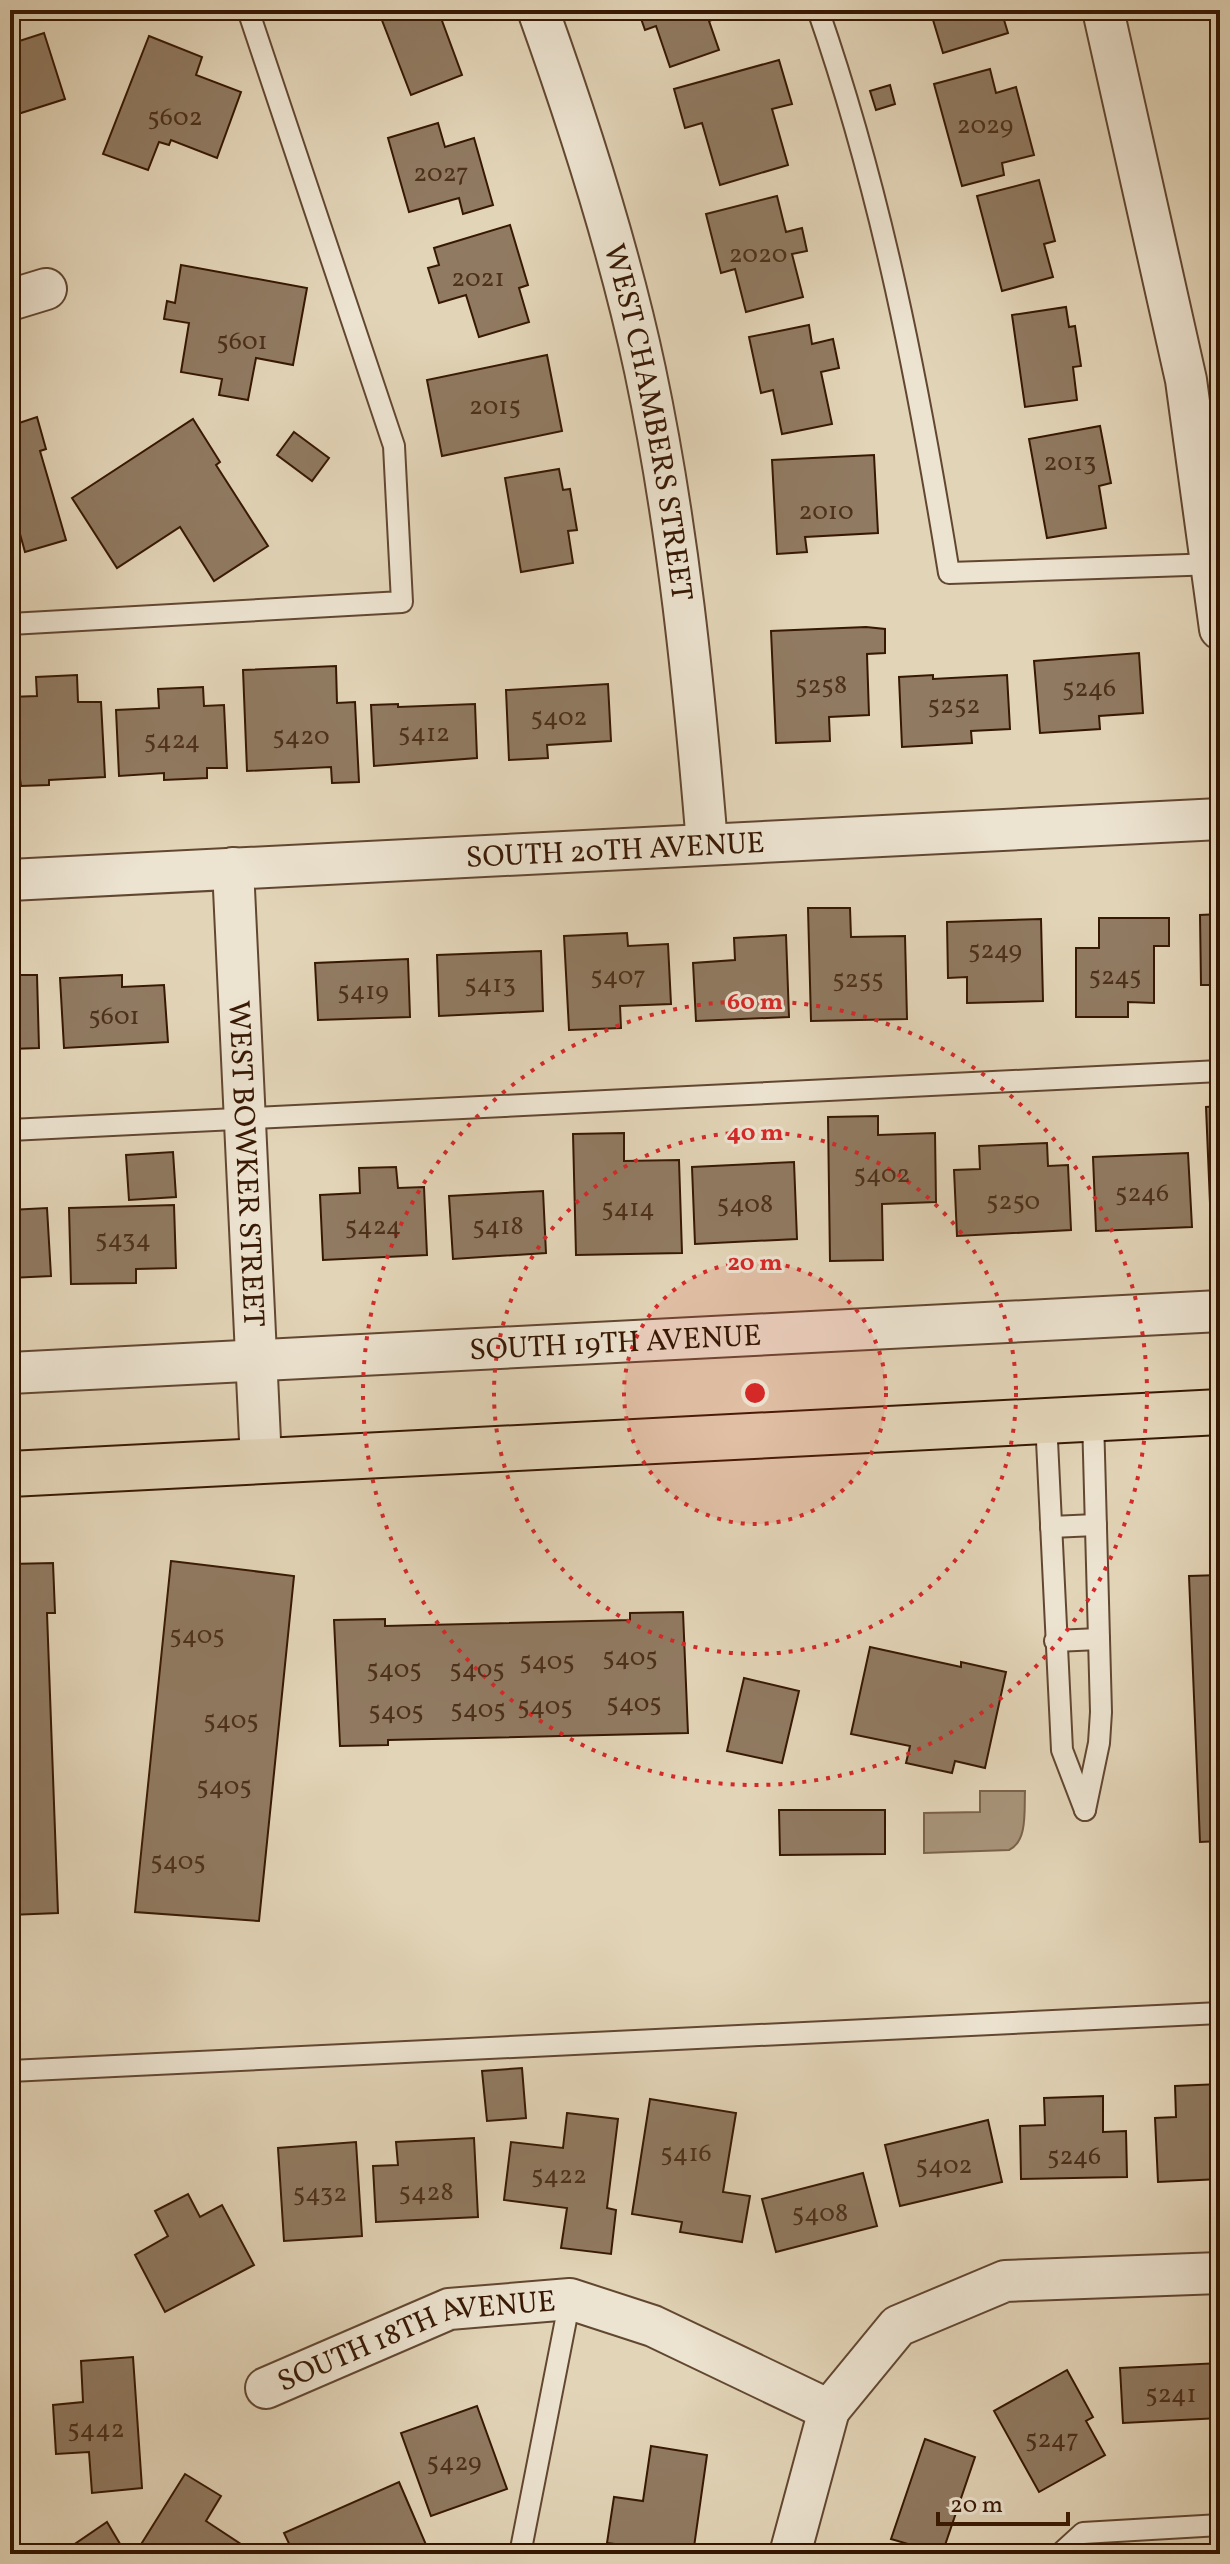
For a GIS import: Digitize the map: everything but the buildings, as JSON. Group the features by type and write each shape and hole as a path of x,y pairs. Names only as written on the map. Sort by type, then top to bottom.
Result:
{"main road":[{"path":"10,1474 1220,1412"}],"street":[{"name":"WEST CHAMBERS STREET","path":"538,10 595,183 644,368 688,636 707,844"},
{"path":"1103,10 1186,380 1216,564 1220,629"},
{"name":"SOUTH 20TH AVENUE","path":"10,880 1220,819"},
{"name":"WEST BOWKER STREET","path":"233,868 261,1461"},
{"name":"SOUTH 19TH AVENUE","path":"10,1373 1220,1311"},
{"path":"790,2554 829,2410 898,2326 1005,2281 1220,2273"},
{"name":"SOUTH 18TH AVENUE","path":"266,2388 449,2309 570,2299 653,2326 829,2410"}],"lane":[{"path":"10,624 402,602 394,446 248,10"},
{"path":"818,10 859,135 899,289 949,573 1216,564"},
{"path":"10,1130 245,1121 1220,1071"},
{"path":"1046,1420 1062,1750 1085,1810 1099,1743 1093,1418"},
{"path":"1051,1527 1096,1525"},
{"path":"1055,1641 1099,1639"},
{"path":"10,2071 1220,2013"},
{"path":"520,2554 570,2299"},
{"path":"1060,2554 1083,2533 1220,2525"}],"shaded area":[{"path":"980,1791 1025,1791 1024,1824 1015,1846 1009,1850 924,1853 924,1813 980,1812"}]}
